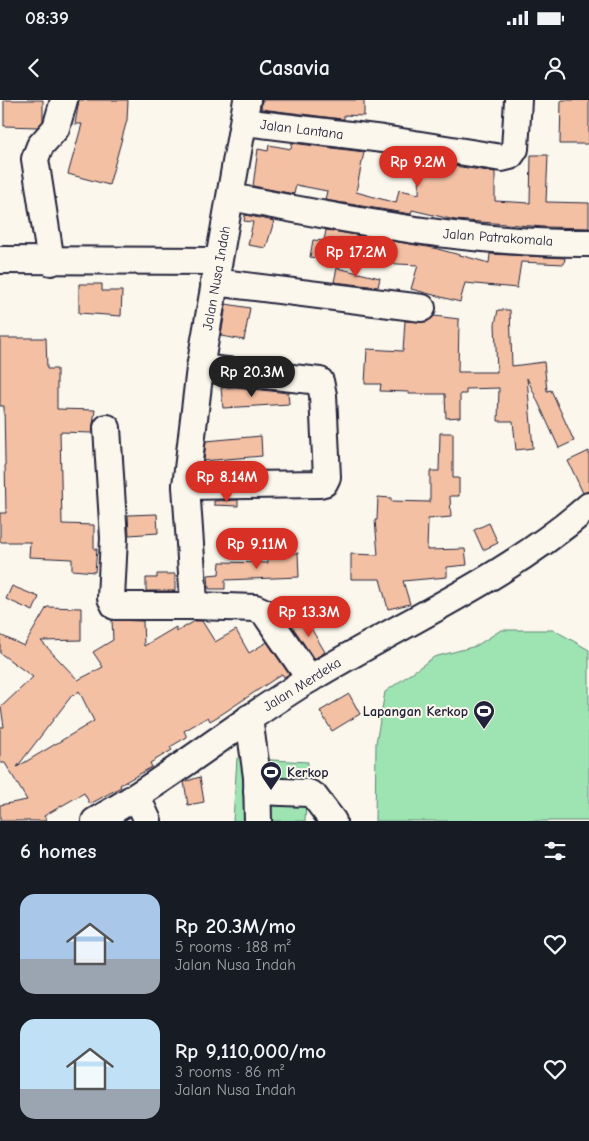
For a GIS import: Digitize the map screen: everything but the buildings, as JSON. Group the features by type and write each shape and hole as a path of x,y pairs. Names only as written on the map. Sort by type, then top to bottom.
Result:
{"street":[{"path":"51,262 35,159 40,146 56,128 64,100"},
{"name":"Jalan Lantana","path":"246,111 383,139 502,158 510,156 515,149 518,100"},
{"name":"Jalan Nusa Indah","path":"197,606 194,602 186,486 200,368 246,111"},
{"name":"Jalan Patrakomala","path":"231,197 356,221 445,234 589,243"},
{"path":"0,260 216,271 422,308"},
{"path":"186,486 324,484 327,478 323,395 320,381 200,368"},
{"path":"107,428 114,538 111,598 115,606 255,608 264,612 310,679"},
{"name":"Jalan Merdeka","path":"95,821 137,797 249,718 310,679 355,652 487,580 583,519"},
{"path":"249,718 257,791 258,821"},
{"path":"257,791 308,793 314,796 333,821"},
{"path":"137,797 148,821"}],"green space":[{"name":"Lapangan Kerkop","path":"501,630 554,630 589,650 589,821 375,821 376,743 385,692 434,657 476,646"},
{"name":"Kerkop","path":"237,758 308,762 305,821 233,821"}],"place":[{"name":"Lapangan Kerkop","path":"484,730"},
{"name":"Kerkop","path":"271,791"}]}
